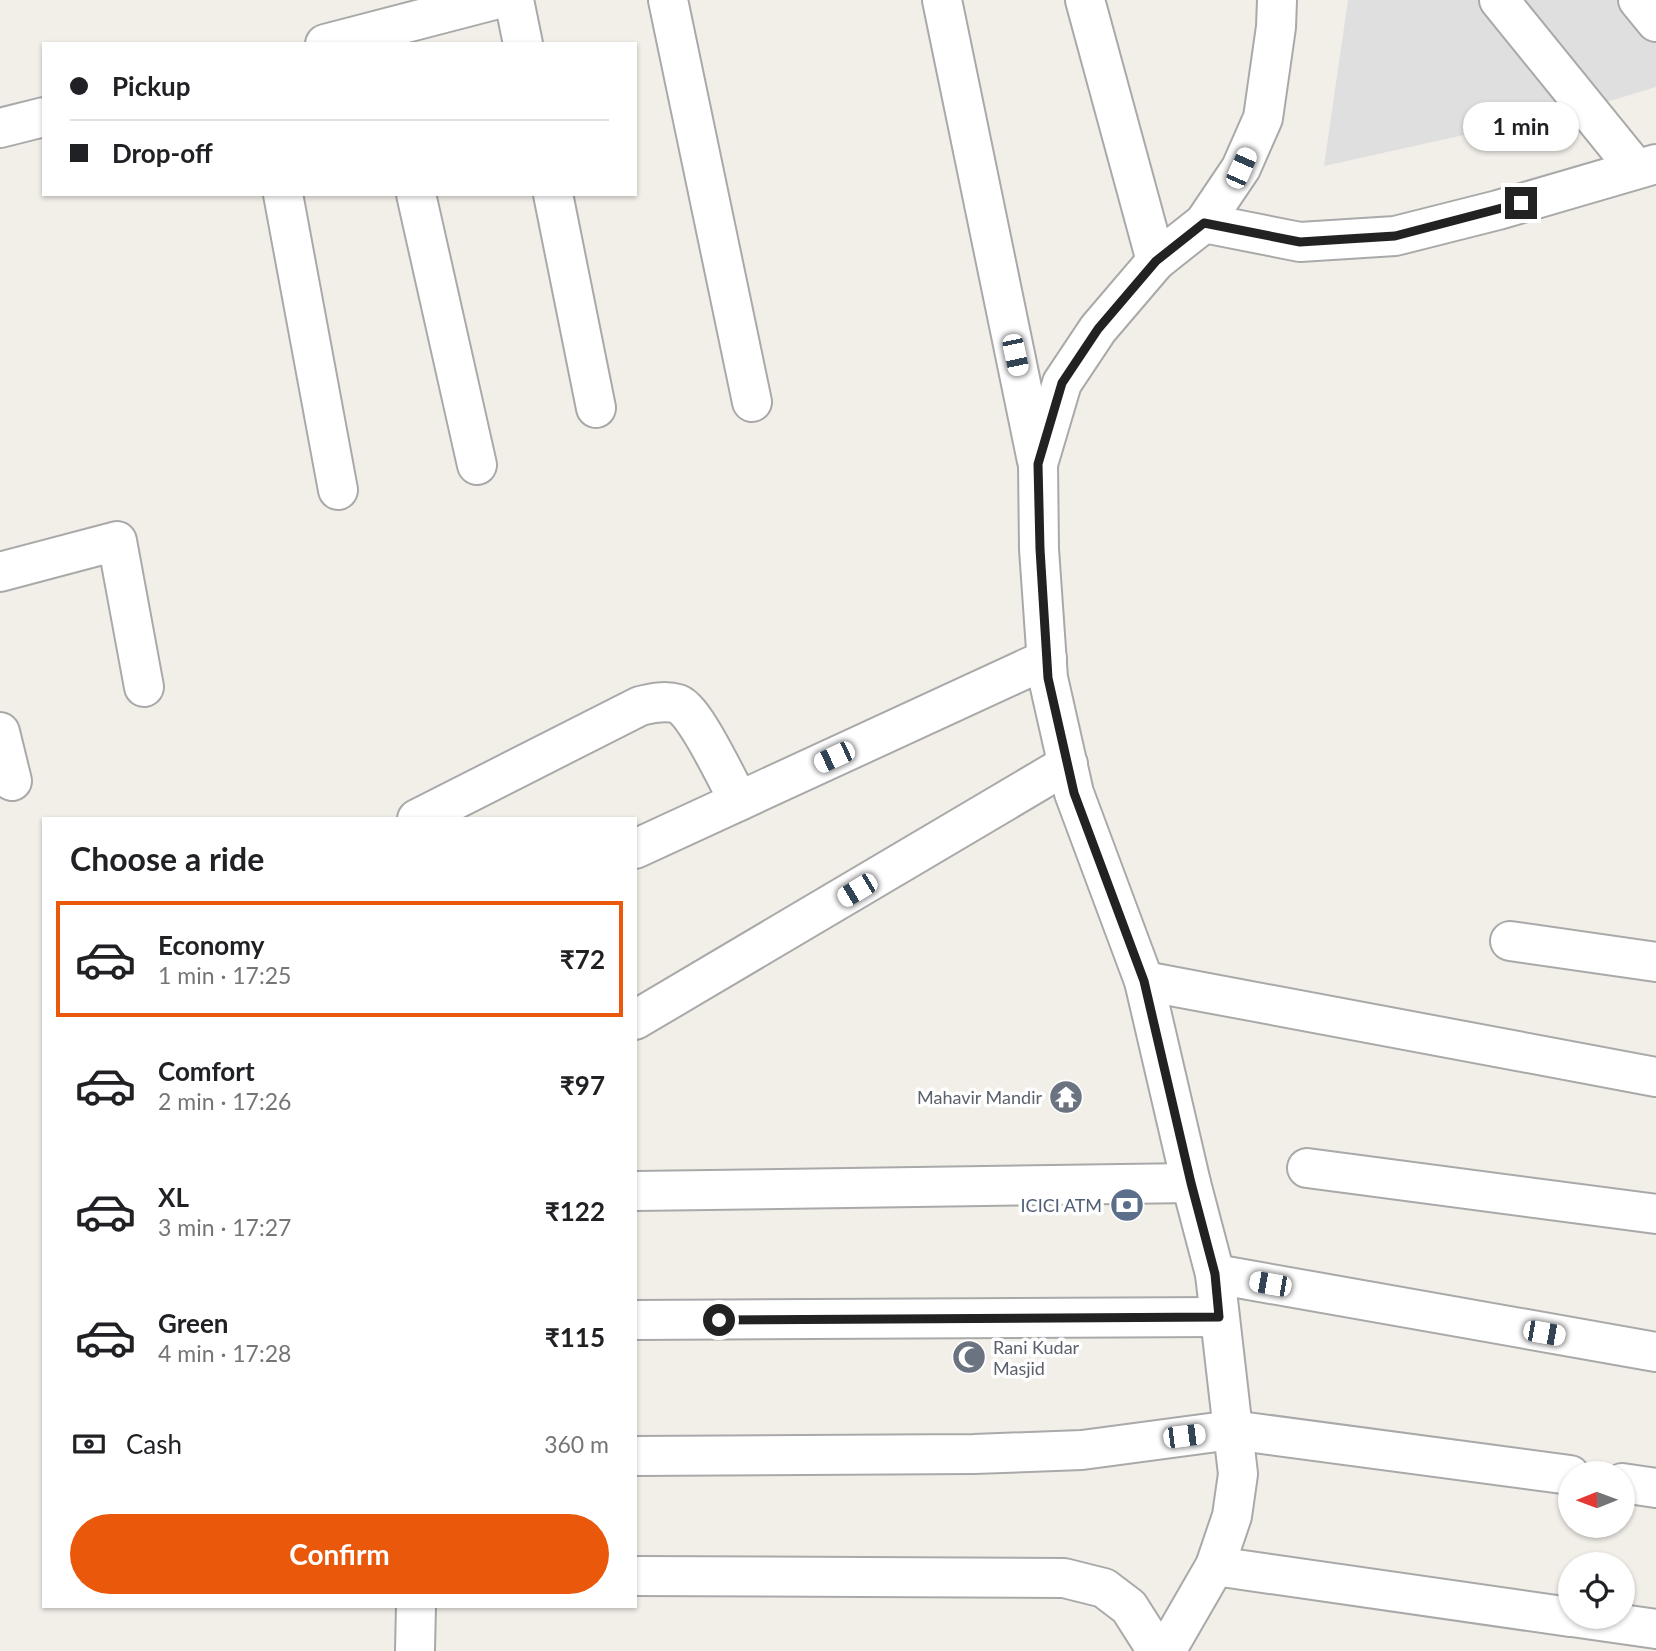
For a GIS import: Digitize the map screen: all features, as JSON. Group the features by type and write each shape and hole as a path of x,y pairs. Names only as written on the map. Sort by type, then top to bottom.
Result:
{"street":[{"path":"341,42 380,37 494,0"},
{"path":"514,0 523,42"},
{"path":"668,0 752,402"},
{"path":"942,0 1038,464 1048,678 1074,793 1144,981 1215,1274 1238,1474 1232,1516 1215,1566 1166,1651"},
{"path":"1085,0 1156,261"},
{"path":"1038,464 1062,383 1098,329 1156,261 1204,223 1241,168 1263,118 1276,27 1277,0"},
{"path":"1204,223 1300,242 1395,236 1499,210 1646,166 1499,0"},
{"path":"1638,0 1656,22"},
{"path":"0,128 42,118"},
{"path":"283,196 338,490"},
{"path":"416,196 477,465"},
{"path":"553,196 596,408"},
{"path":"0,572 117,541 144,687"},
{"path":"637,848 1047,659"},
{"path":"421,817 640,706 659,702 680,704 695,719 739,801"},
{"path":"0,732 12,781"},
{"path":"637,1019 1068,764"},
{"path":"1510,941 1656,962"},
{"path":"1144,981 1656,1077"},
{"path":"1307,1168 1656,1214"},
{"path":"637,1191 1191,1183"},
{"path":"1215,1274 1656,1352"},
{"path":"637,1320 1219,1317"},
{"path":"637,1456 974,1454 1082,1450 1232,1430 1558,1473"},
{"path":"1635,1485 1656,1488"},
{"path":"1215,1566 1558,1615"},
{"path":"637,1576 1063,1578 1104,1588 1129,1607 1157,1651"},
{"path":"415,1651 416,1608"},
{"path":"1635,1626 1656,1629"}],"shaded area":[{"path":"1348,0 1656,0 1656,87 1590,107 1324,166"}],"place":[{"name":"Mahavir Mandir","path":"1066,1097"},
{"name":"ICICI ATM","path":"1127,1205"},
{"name":"Rani Kudar Masjid","path":"969,1357"}],"route":[{"path":"719,1320 1219,1317 1215,1274 1144,981 1074,793 1048,678 1038,464 1062,383 1098,329 1156,261 1204,223 1300,242 1395,236 1521,203"}]}
